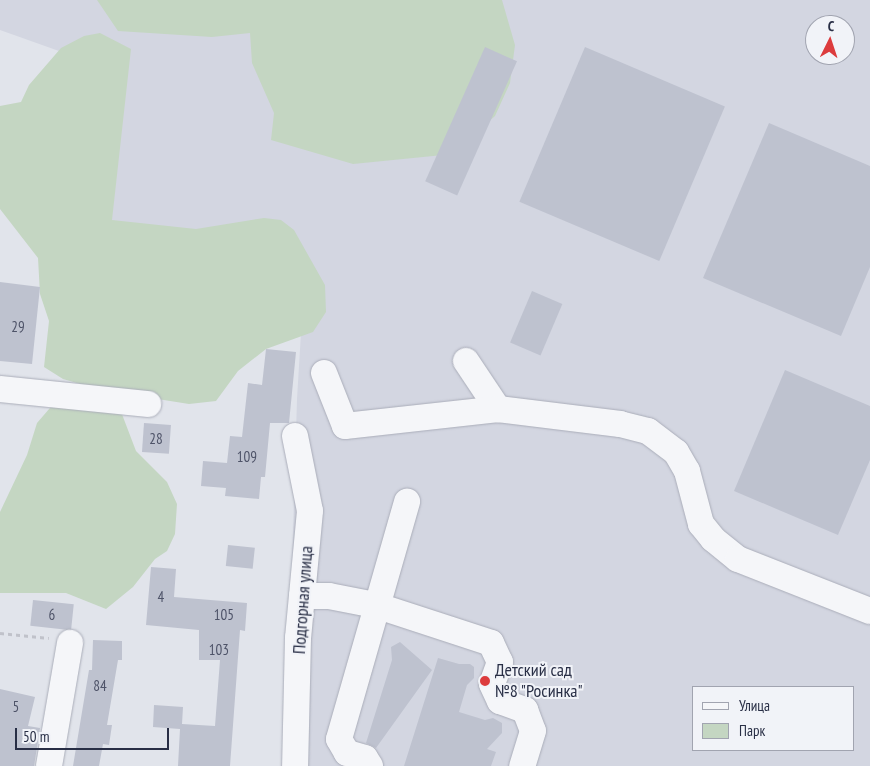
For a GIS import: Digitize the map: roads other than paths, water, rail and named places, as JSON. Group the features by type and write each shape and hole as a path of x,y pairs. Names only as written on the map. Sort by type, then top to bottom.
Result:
{"street":[{"path":"466,360 498,409"},
{"path":"324,373 345,426 498,409 620,424 648,431 676,452 687,471 701,524 713,539 738,559 870,611"},
{"path":"0,389 148,404"},
{"name":"Подгорная улица","path":"295,436 310,511 302,596 296,766"},
{"path":"370,766 365,758 347,753 339,739 372,633 375,606 407,502"},
{"path":"302,596 329,596 375,606 491,643 500,662 492,684 500,701 525,710 533,731 522,766"},
{"path":"50,766 70,643"}],"place":[{"name":"Детский сад №8 \"Росинка\"","path":"485,681"}]}
